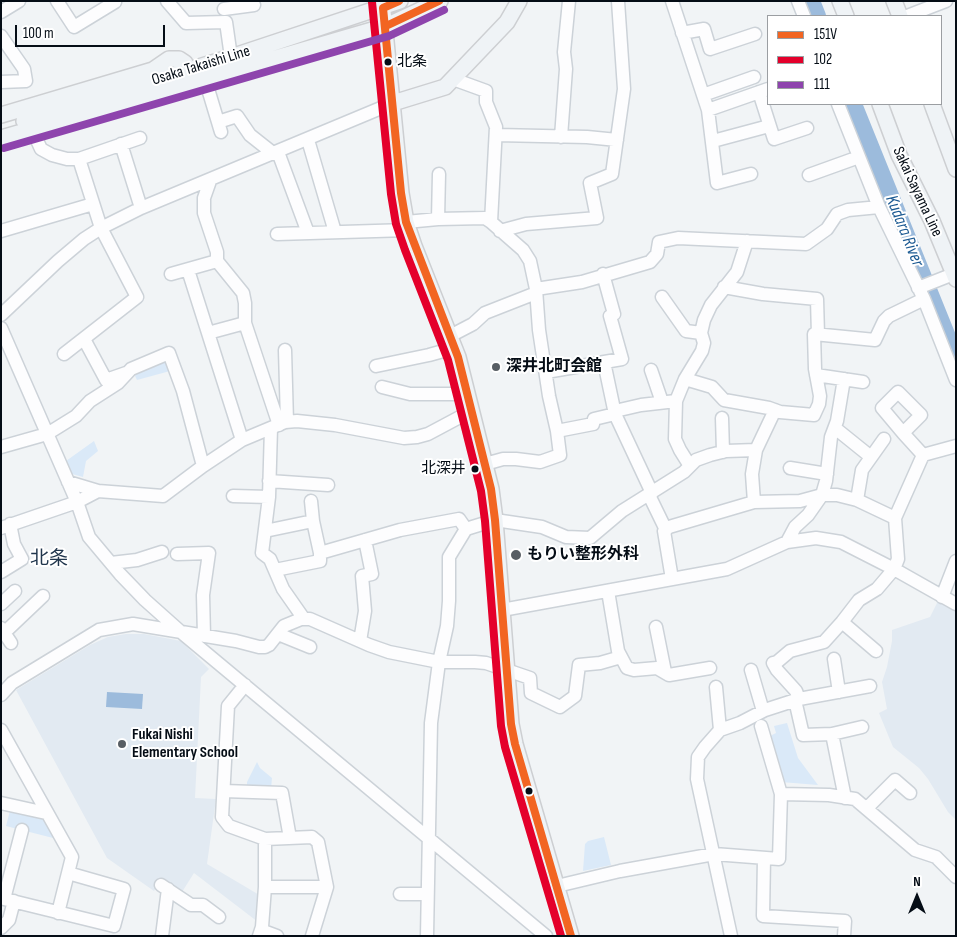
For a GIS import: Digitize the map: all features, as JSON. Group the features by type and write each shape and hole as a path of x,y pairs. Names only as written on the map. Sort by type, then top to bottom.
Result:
{"main road":[{"name":"Osaka Takaishi Line","path":"1,128 231,57 383,5 400,1"},
{"name":"Osaka Takaishi Line","path":"1,138 386,26 440,1"},
{"path":"393,103 445,87 507,22 519,1"},
{"path":"840,1 846,15"},
{"path":"894,1 900,15"},
{"path":"383,5 401,194 407,226 452,342 491,489 511,724 515,744 570,936"},
{"path":"1,115 153,70 169,59 179,59 188,70"},
{"path":"1,147 121,112 134,100"},
{"name":"Sakai Sayama Line","path":"880,105 899,155 932,221 955,276"},
{"path":"932,105 956,169"}],"street":[{"path":"1,12 19,1"},
{"path":"57,1 74,27 101,5 115,2"},
{"path":"167,1 186,23 225,11 254,5"},
{"path":"561,136 566,69 564,52 569,1"},
{"path":"500,231 526,224 597,218 590,183 612,174 624,89 618,1"},
{"path":"672,1 708,110 717,183 751,174"},
{"path":"798,1 804,15"},
{"path":"910,15 946,1"},
{"path":"225,11 231,57"},
{"path":"682,33 704,29 710,49 755,34"},
{"path":"1,36 24,69 26,81 1,82"},
{"path":"703,96 754,77"},
{"path":"205,79 220,127 237,116 250,134 276,153 308,233"},
{"path":"454,79 486,91 486,102 496,127 491,222"},
{"path":"708,110 764,91 774,139 807,128"},
{"path":"1,315 58,261 84,239 101,228 142,208 393,103"},
{"path":"838,105 879,208 922,291 956,380"},
{"path":"713,141 770,126"},
{"path":"497,135 561,136 617,140"},
{"path":"36,138 42,149 52,155 67,159 79,159 140,138"},
{"path":"308,140 335,232"},
{"path":"121,144 142,208"},
{"path":"809,175 859,157"},
{"path":"64,354 137,297 101,228 79,159"},
{"path":"438,218 439,174"},
{"path":"210,181 204,198 204,213 217,252 217,261 243,293 245,324 279,425"},
{"path":"1,231 93,204"},
{"path":"376,366 429,355 452,342 485,313 536,291 582,282 603,274 650,262 657,254 659,242 678,238 806,244 826,228 837,214 848,210 879,208"},
{"path":"276,234 335,232 407,226 438,218 485,218 523,250 530,261 536,291 539,330 560,454 540,462 503,459 484,464"},
{"path":"690,466 675,439 676,401 685,379 702,350 704,342 701,333 704,320 711,305 737,272 747,241"},
{"path":"171,274 217,261"},
{"path":"188,270 242,440"},
{"path":"546,372 622,359 610,316 614,314 603,274"},
{"path":"685,379 712,387 724,400 814,416 820,396 816,375 814,334 876,340 884,321 889,316 936,281 955,276"},
{"path":"724,288 817,299 818,335"},
{"path":"662,297 686,330 701,333"},
{"path":"208,333 245,324"},
{"path":"1,328 77,502 89,537 111,563 145,600 182,633 246,684 429,838 537,933"},
{"path":"84,339 106,380 128,373"},
{"path":"285,350 279,425 269,481 262,553 270,559 283,588 304,619"},
{"path":"1,447 47,434 76,416 90,401 118,383 131,369 168,352 183,391 203,466"},
{"path":"604,362 615,413 666,530 664,532 672,579"},
{"path":"651,370 662,402"},
{"path":"816,375 863,382"},
{"path":"787,542 795,528 808,515 822,495 827,474 831,437 838,421 844,379"},
{"path":"382,387 410,394 467,394"},
{"path":"557,431 593,424 594,419 641,405 676,401"},
{"path":"754,502 752,474 756,450 776,410"},
{"path":"68,482 98,491 163,496 242,440 279,425 297,421 335,425 404,438 428,434 458,418 472,413"},
{"path":"722,418 723,452"},
{"path":"835,428 871,457"},
{"path":"903,433 922,455"},
{"path":"857,500 862,470 884,438"},
{"path":"922,455 956,446"},
{"path":"427,936 426,894 431,723 439,662 447,626 449,601 448,557 466,529 495,520 542,527 566,537 590,538 622,511 684,472 696,460 723,452 756,450"},
{"path":"862,727 832,734 803,735 796,691 773,663 790,651 824,642 859,600 877,589 894,569 898,559 895,518 922,455"},
{"path":"790,468 827,474"},
{"path":"269,481 328,485"},
{"path":"1,572 22,559 6,526 77,502 98,491"},
{"path":"666,530 754,502 800,501 822,495 837,495 857,500 895,518"},
{"path":"233,496 268,497"},
{"path":"275,570 320,561 313,521 312,501"},
{"path":"320,553 400,530 459,519 466,529"},
{"path":"265,531 313,521"},
{"path":"502,610 727,569 787,542 816,538 841,542 956,604"},
{"path":"360,641 364,611 362,576 372,574 365,540"},
{"path":"111,563 138,560 162,552"},
{"path":"177,554 209,553 204,595 204,636"},
{"path":"942,597 956,561"},
{"path":"1,604 16,591"},
{"path":"608,591 618,651 627,668 634,670 658,668 669,675 710,668"},
{"path":"5,635 43,596"},
{"path":"1,696 12,683 99,630 133,624 236,641 259,647 270,645 284,626 291,622 310,619 389,652 439,662 486,663 530,678 531,693 560,707 575,696 580,665 600,663 621,657"},
{"path":"842,622 876,651"},
{"path":"656,628 664,672"},
{"path":"278,634 310,648"},
{"path":"834,659 839,692"},
{"path":"751,670 763,711"},
{"path":"246,684 228,706 222,817 229,826 265,839 312,837 318,842 327,887 312,936"},
{"path":"716,686 720,730"},
{"path":"731,936 697,779 698,757 720,730 740,723 763,711 797,699 870,686"},
{"path":"556,886 620,871 714,854 779,859 781,794 761,726"},
{"path":"1,730 6,750 72,857 58,912"},
{"path":"832,734 845,798"},
{"path":"867,808 895,780 910,793"},
{"path":"224,791 282,793 290,838"},
{"path":"781,794 829,795 855,799 915,850 936,857 956,877"},
{"path":"1,803 46,813"},
{"path":"22,830 4,899 114,926 124,889 68,873"},
{"path":"265,839 265,887 260,933 277,936"},
{"path":"764,858 763,916 845,920 844,936"},
{"path":"162,936 165,886 191,905 203,905 219,917"},
{"path":"265,887 327,887"},
{"path":"400,894 426,894"},
{"path":"5,936 1,930 9,920 14,901"}],"shaded area":[{"path":"163,360 167,362 170,371 137,380 135,376 139,371"},
{"path":"94,441 98,451 86,461 83,477 72,474 66,461"},
{"path":"938,601 956,610 956,820 948,812 919,768 893,747 879,713 887,709 882,682 892,641 892,630 930,617"},
{"name":"Fukai Nishi Elementary School","path":"144,634 181,641 209,669 201,677 195,798 216,799 207,864 261,896 258,922 194,873 182,892 162,878 154,891 107,858 16,690 90,645 108,637"},
{"path":"787,723 798,758 818,785 781,782 769,739 776,733 774,726"},
{"path":"257,762 260,768 272,778 271,789 247,788 247,782"},
{"path":"11,807 43,815 57,839 6,826"},
{"path":"604,837 611,865 583,871 585,844 588,841"}],"water":[{"path":"107,692 143,694 142,709 106,707"}],"waterway":[{"name":"Kudara River","path":"811,1 817,15"},
{"name":"Kudara River","path":"853,105 956,359"}],"transit line":[{"name":"151V","path":"399,1 383,8 401,193 406,222 458,357 491,489 511,724 515,744 571,936"},
{"name":"151V","path":"386,26 439,1"},
{"name":"102","path":"372,2 391,194 396,224 448,360 481,491 501,726 505,747 561,936"},
{"name":"111","path":"4,148 389,36 444,10"}],"place":[{"name":"北条","path":"388,62"},
{"name":"深井北町会館","path":"496,367"},
{"name":"北深井","path":"475,469"},
{"name":"もりい整形外科","path":"516,555"},
{"name":"Fukai Nishi Elementary School","path":"122,744"}],"district":[{"name":"北条","path":"49,559"}]}
